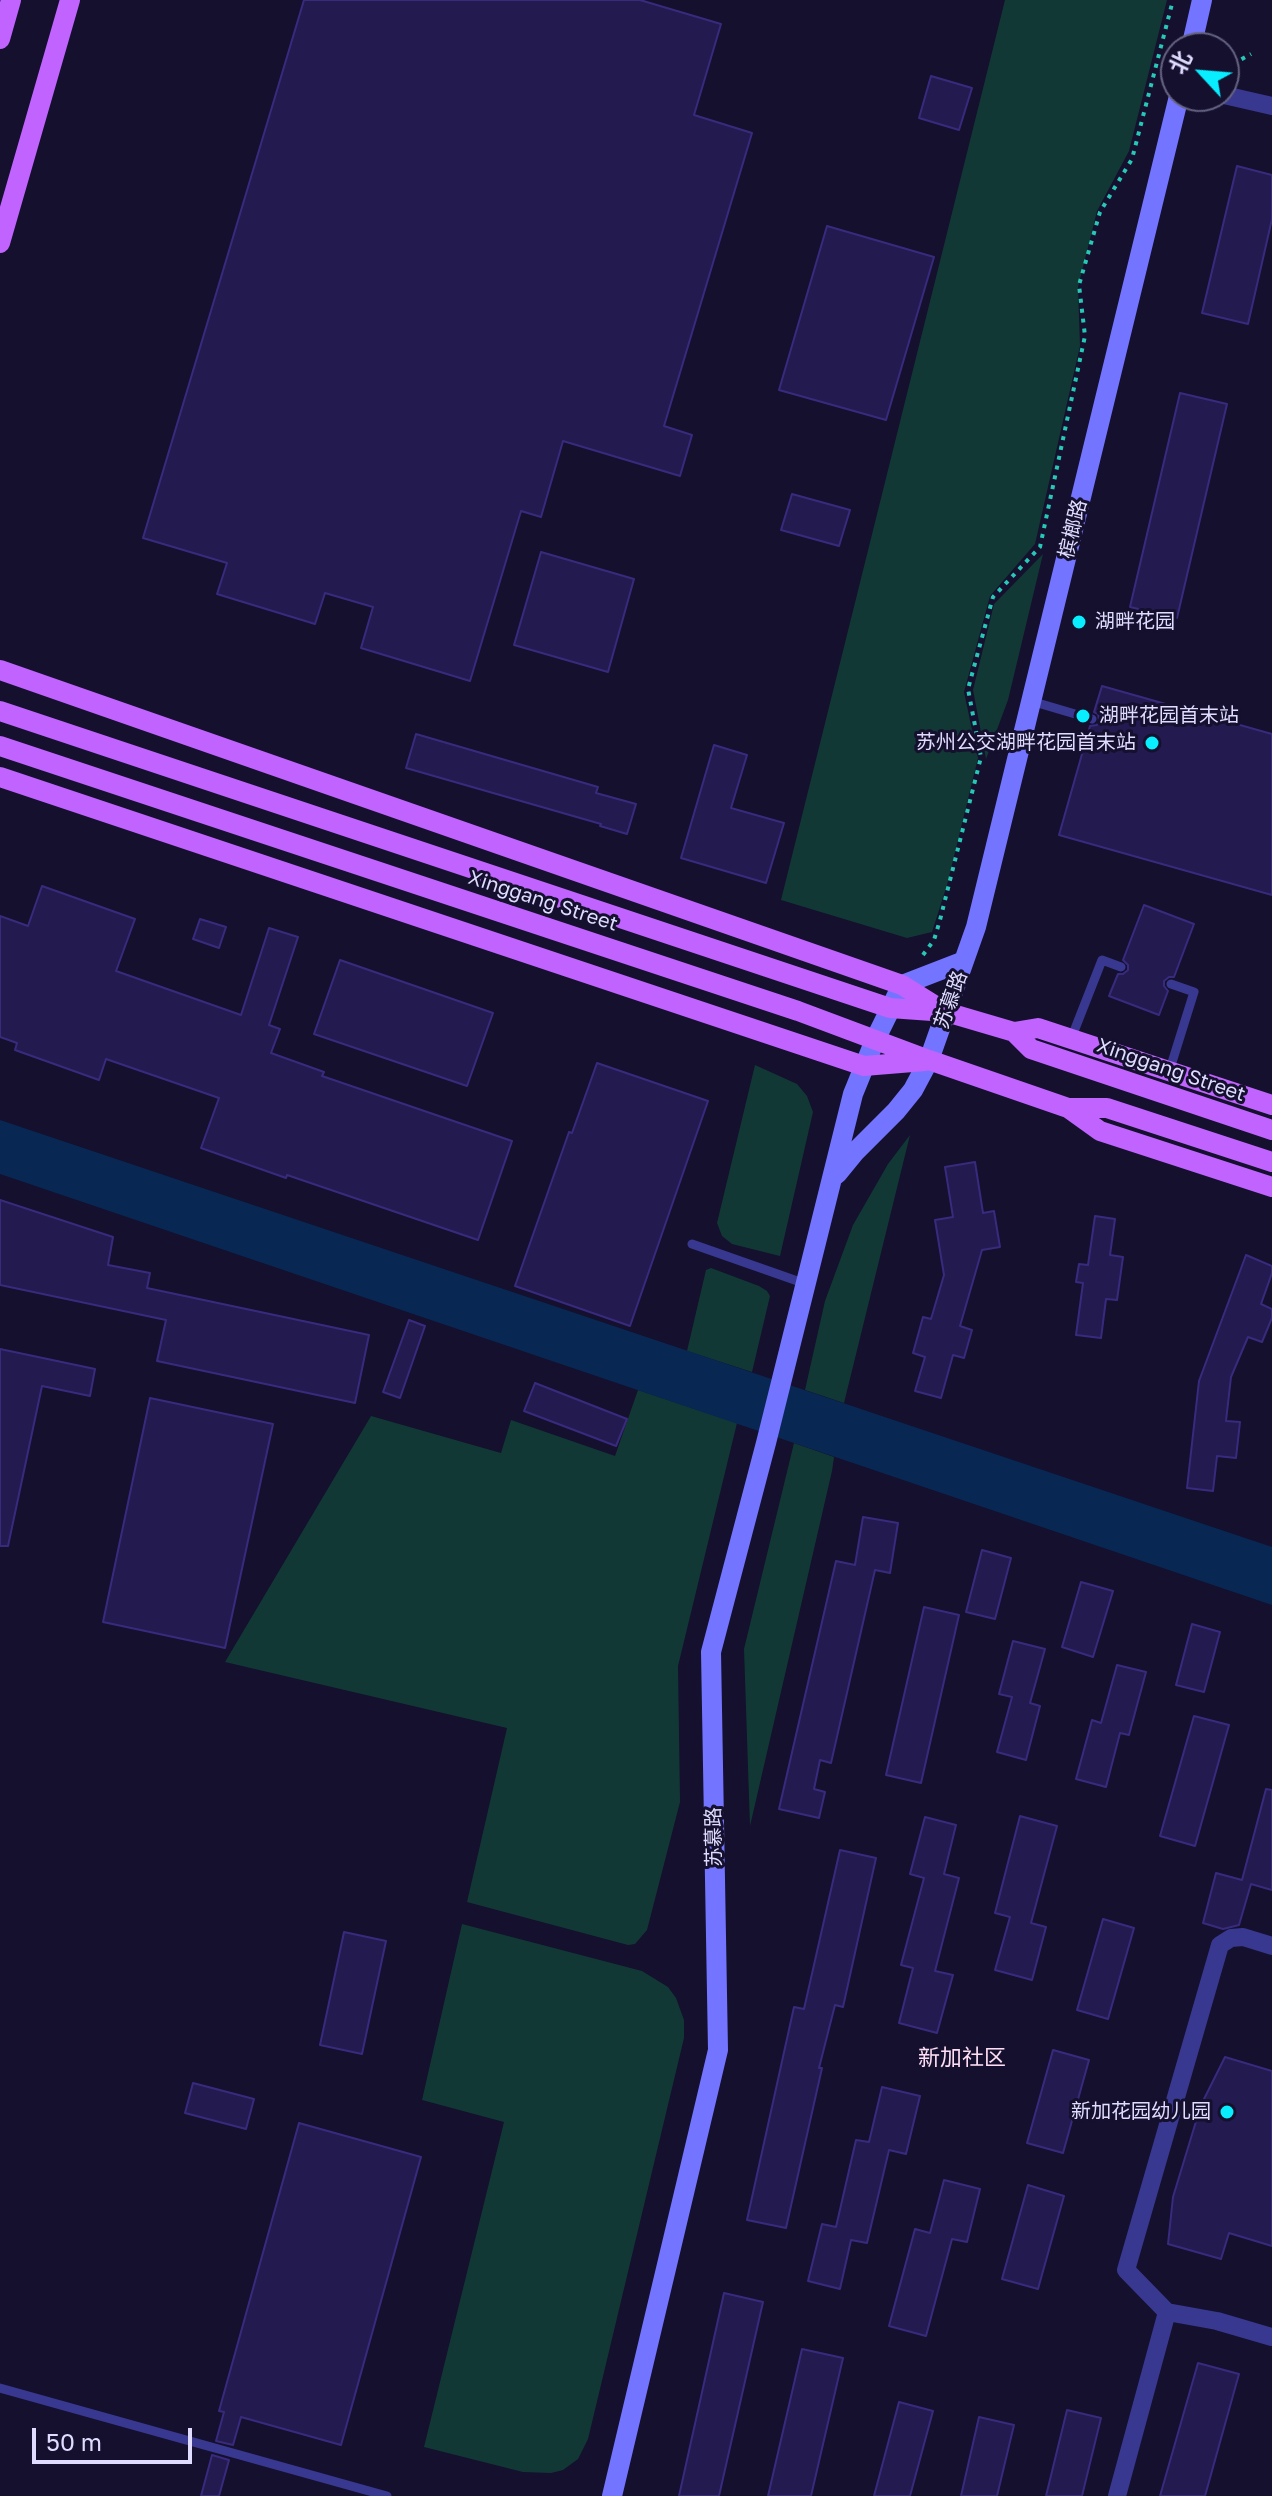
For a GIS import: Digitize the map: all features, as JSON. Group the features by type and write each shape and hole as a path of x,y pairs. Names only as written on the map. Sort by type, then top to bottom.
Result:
{"main road":[{"path":"0,39 11,0"},
{"path":"0,243 70,0"},
{"path":"1195,32 1202,0"},
{"name":"槟榔路","path":"964,961 976,927 1175,112"},
{"path":"0,670 902,985 946,1012"},
{"name":"Xinggang Street","path":"0,711 890,1008 946,1012 1014,1032 1038,1028 1272,1105"},
{"name":"Xinggang Street","path":"0,746 875,1040 1068,1108 1100,1131 1272,1187"},
{"path":"0,777 864,1066 929,1060"},
{"name":"苏慕路","path":"612,2496 718,2050 711,1652 853,1094 902,985 964,961"},
{"name":"苏慕路","path":"832,1180 913,1090 929,1060 964,961"},
{"name":"Xinggang Street","path":"1014,1032 1031,1049 1272,1130"},
{"name":"Xinggang Street","path":"1068,1108 1107,1108 1272,1162"}],"street":[{"path":"1240,99 1272,106"},
{"path":"1272,1946 1243,1937 1231,1938 1220,1945 1126,2270 1167,2312 1217,2321 1272,2337"},
{"path":"1117,2496 1167,2312"}],"lane":[{"path":"1031,701 1092,719"},
{"path":"1071,1039 1102,960 1121,967"},
{"path":"1169,1072 1194,992 1171,984"},
{"path":"692,1244 806,1284"},
{"path":"0,2388 387,2496"}],"path":[{"path":"902,985 934,940 940,920 981,757 968,689 993,597 1040,547 1085,336 1079,285 1100,212 1132,159 1173,0"},
{"path":"1240,60 1251,54"}],"green space":[{"path":"1005,0 1167,0 1129,151 1097,211 1078,287 1080,346 1035,544 990,596 964,692 978,758 947,885 932,932 907,938 781,900"},
{"path":"1043,554 1008,700 986,759 973,690 994,604"},
{"path":"755,1065 797,1084 807,1096 813,1112 780,1256 732,1244 722,1236 717,1223"},
{"path":"910,1135 844,1403 805,1390 825,1301 853,1225 888,1164"},
{"path":"711,1268 759,1286 770,1296 752,1372 687,1351 706,1270"},
{"path":"638,1390 737,1423 678,1666 680,1802 647,1930 635,1944 628,1945 467,1902 507,1728 225,1662 371,1416 501,1453 511,1420 615,1456"},
{"path":"794,1443 834,1457 750,1826 744,1649"},
{"path":"462,1924 642,1971 668,1987 684,2020 684,2038 588,2439 578,2459 563,2470 551,2473 523,2472 424,2447 504,2122 422,2100"}],"water":[{"path":"0,1120 1272,1547 1272,1605 0,1174"}],"building":[{"path":"304,0 640,0 721,24 694,115 752,133 664,426 692,435 680,476 563,441 541,517 521,511 470,681 361,648 373,607 325,593 315,624 217,594 227,563 143,538"},
{"path":"931,76 972,88 959,130 919,118"},
{"path":"1237,166 1272,175 1272,219 1248,324 1202,313"},
{"path":"827,226 934,257 886,420 779,390"},
{"path":"1180,393 1227,404 1177,618 1130,607"},
{"path":"792,494 850,510 839,546 781,530"},
{"path":"541,552 634,579 608,672 514,645"},
{"path":"1102,686 1272,734 1272,895 1059,835 1090,726 1097,725 1099,720 1094,712"},
{"path":"416,734 598,787 596,793 636,804 627,834 406,768"},
{"path":"714,745 747,755 731,808 784,823 766,883 681,858"},
{"path":"42,886 135,919 116,971 241,1015 269,928 298,937 269,1025 280,1029 271,1053 324,1072 322,1076 512,1141 478,1240 201,1148 219,1098 106,1059 99,1080 15,1050 17,1043 0,1037 0,916 28,926"},
{"path":"1144,905 1194,924 1174,977 1164,981 1168,991 1159,1015 1109,996 1118,974 1128,970 1123,960"},
{"path":"200,919 226,927 219,948 193,939"},
{"path":"340,960 493,1013 467,1086 314,1034"},
{"path":"597,1063 708,1101 630,1326 515,1286 569,1132 572,1133"},
{"path":"975,1162 983,1213 994,1211 1000,1247 982,1250 960,1326 972,1330 964,1358 953,1355 941,1398 915,1391 925,1357 913,1353 923,1317 931,1319 944,1275 935,1220 953,1217 945,1167"},
{"path":"0,1200 113,1237 108,1265 150,1273 147,1288 369,1335 355,1403 157,1361 166,1320 0,1285"},
{"path":"1095,1216 1115,1219 1110,1255 1123,1257 1117,1300 1106,1299 1101,1338 1076,1335 1083,1283 1076,1282 1079,1264 1088,1265"},
{"path":"1246,1255 1272,1266 1261,1304 1272,1309 1272,1318 1262,1342 1248,1337 1231,1377 1226,1421 1240,1422 1236,1458 1217,1456 1213,1491 1187,1488 1199,1381"},
{"path":"409,1320 425,1326 400,1398 383,1392"},
{"path":"0,1349 95,1369 90,1396 42,1386 8,1546 0,1546"},
{"path":"535,1383 627,1419 616,1446 524,1411"},
{"path":"150,1398 273,1424 225,1648 103,1622"},
{"path":"863,1517 898,1523 890,1573 875,1570 831,1763 820,1760 814,1789 825,1792 819,1818 779,1809 836,1561 855,1565"},
{"path":"982,1550 1011,1558 995,1619 966,1612"},
{"path":"1081,1582 1113,1591 1093,1657 1062,1647"},
{"path":"924,1607 959,1615 921,1783 886,1775"},
{"path":"1192,1624 1220,1632 1204,1692 1176,1685"},
{"path":"1013,1641 1045,1649 1030,1703 1040,1706 1026,1760 997,1752 1012,1697 999,1694"},
{"path":"1117,1665 1146,1672 1129,1735 1120,1733 1106,1787 1076,1779 1092,1720 1101,1723"},
{"path":"1194,1716 1229,1725 1195,1846 1160,1836"},
{"path":"1266,1789 1272,1790 1272,1890 1251,1884 1239,1925 1223,1929 1203,1923 1216,1873 1242,1880"},
{"path":"1020,1816 1057,1826 1031,1923 1046,1927 1032,1980 995,1970 1010,1917 995,1913"},
{"path":"925,1817 956,1825 944,1874 959,1878 935,1971 953,1975 937,2033 899,2023 913,1968 901,1965 924,1878 910,1874"},
{"path":"840,1850 876,1858 843,2007 835,2005 819,2068 822,2068 786,2228 747,2220 794,2007 804,2009"},
{"path":"1103,1919 1134,1928 1108,2019 1077,2010"},
{"path":"344,1932 386,1941 362,2054 320,2045"},
{"path":"1053,2050 1089,2060 1063,2153 1027,2143"},
{"path":"1225,2057 1272,2071 1272,2246 1229,2233 1221,2259 1168,2244 1173,2197 1201,2105"},
{"path":"193,2083 254,2099 246,2129 185,2113"},
{"path":"882,2087 920,2096 906,2154 889,2150 867,2243 851,2240 840,2289 808,2281 822,2224 836,2227 856,2140 869,2142"},
{"path":"299,2123 421,2157 341,2445 241,2417 233,2445 216,2441 224,2412 219,2411"},
{"path":"944,2180 980,2189 967,2242 952,2239 926,2336 889,2326 915,2229 930,2233"},
{"path":"1028,2185 1064,2196 1038,2289 1002,2279"},
{"path":"724,2293 763,2302 719,2496 679,2496"},
{"path":"802,2349 843,2358 811,2496 768,2496"},
{"path":"1198,2363 1239,2374 1205,2496 1160,2496"},
{"path":"899,2402 933,2411 910,2496 874,2496"},
{"path":"1067,2410 1101,2418 1082,2496 1046,2496"},
{"path":"979,2417 1014,2425 997,2496 961,2496"},
{"path":"212,2455 229,2460 219,2496 201,2496"}],"place":[{"name":"湖畔花园","path":"1079,622"},
{"name":"湖畔花园首末站","path":"1083,716"},
{"name":"苏州公交湖畔花园首末站","path":"1152,743"},
{"name":"新加花园幼儿园","path":"1227,2112"}],"district":[{"name":"新加社区","path":"962,2058"}]}
